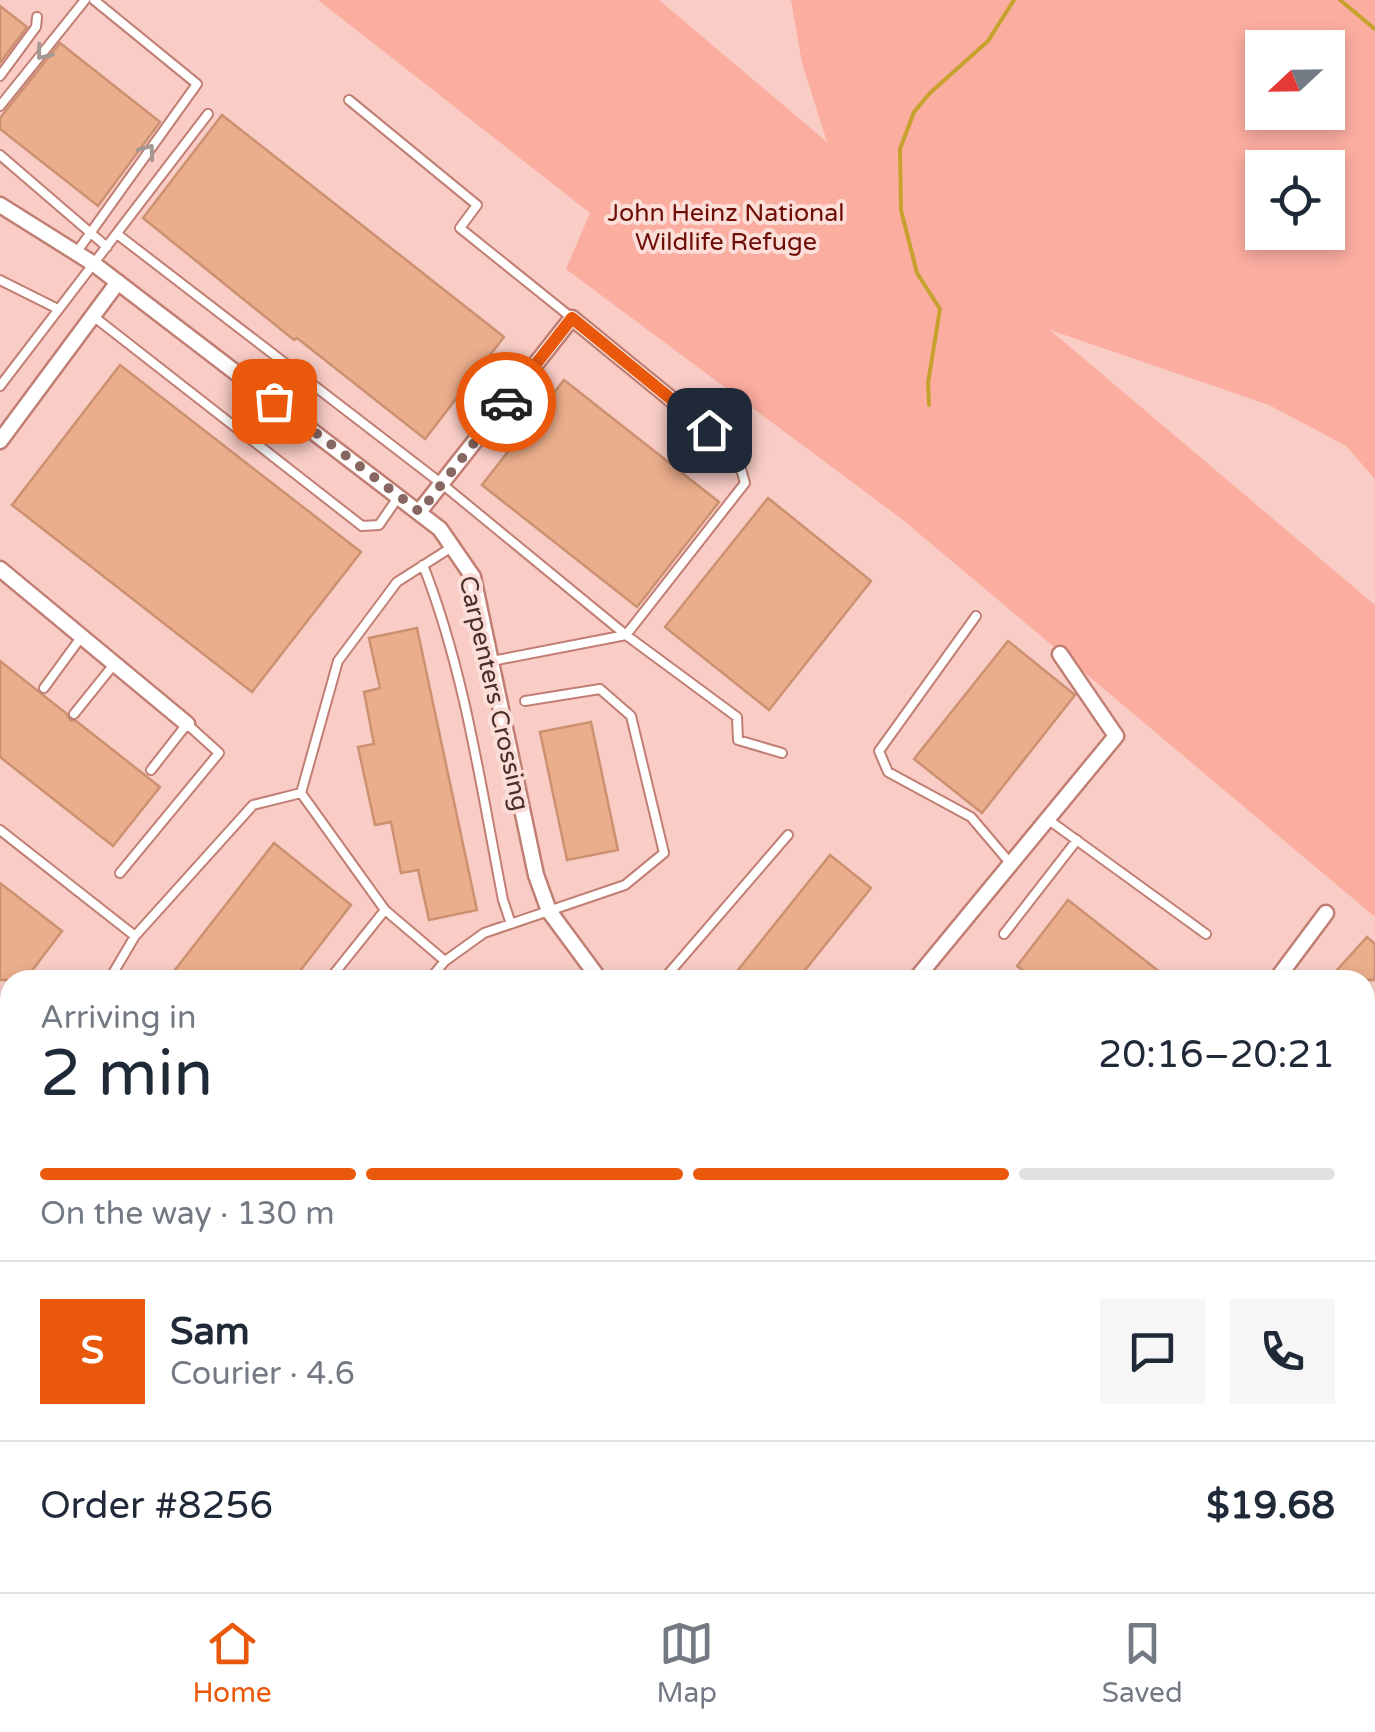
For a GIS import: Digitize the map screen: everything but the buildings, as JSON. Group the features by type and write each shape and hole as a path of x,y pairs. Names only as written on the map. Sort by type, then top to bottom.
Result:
{"street":[{"name":"Carpenters Crossing","path":"0,205 94,264 440,529 473,577 536,875 549,911 593,970"},
{"path":"0,441 118,282"},
{"path":"420,512 572,318 736,452"},
{"path":"3,578 115,662 187,724"},
{"path":"923,970 1116,736 1060,654"},
{"path":"1283,970 1326,913"}],"lane":[{"path":"0,106 85,0"},
{"path":"76,253 197,84 94,0"},
{"path":"0,76 36,27 36,17"},
{"path":"349,100 477,204 460,228 572,318"},
{"path":"0,386 208,114"},
{"path":"0,155 107,247"},
{"path":"118,234 442,484 626,634 738,717 738,740 782,754"},
{"path":"0,280 58,309"},
{"path":"93,316 362,526 379,525 399,496"},
{"path":"492,661 626,634 744,483 736,452"},
{"path":"301,794 338,661 397,582 452,547"},
{"path":"424,565 456,662 511,924"},
{"path":"976,616 879,751 888,772 972,817 1010,863"},
{"path":"44,688 82,636"},
{"path":"74,714 115,662"},
{"path":"438,970 445,960 484,934 625,885 664,852 631,716 600,689 525,701"},
{"path":"120,873 219,752 187,724 151,770"},
{"path":"301,794 385,910 445,960"},
{"path":"115,970 135,936 253,805 301,794"},
{"path":"1046,818 1206,934"},
{"path":"0,830 135,936"},
{"path":"672,970 788,836"},
{"path":"1004,934 1077,840"},
{"path":"337,970 385,910"}],"green space":[{"name":"John Heinz National Wildlife Refuge","path":"318,0 659,0 827,142 802,63 791,0 1375,0 1375,479 1346,446 1269,405 1050,330 1375,605 1375,917 903,520 566,269 590,213"}],"waterway":[{"path":"929,405 928,383 940,309 917,273 901,210 900,149 914,112 988,41 1014,0"},
{"path":"1340,0 1375,29"}],"way so far":[{"path":"274,401 420,512 506,402"}],"route":[{"path":"506,402 572,318 709,430"}]}
